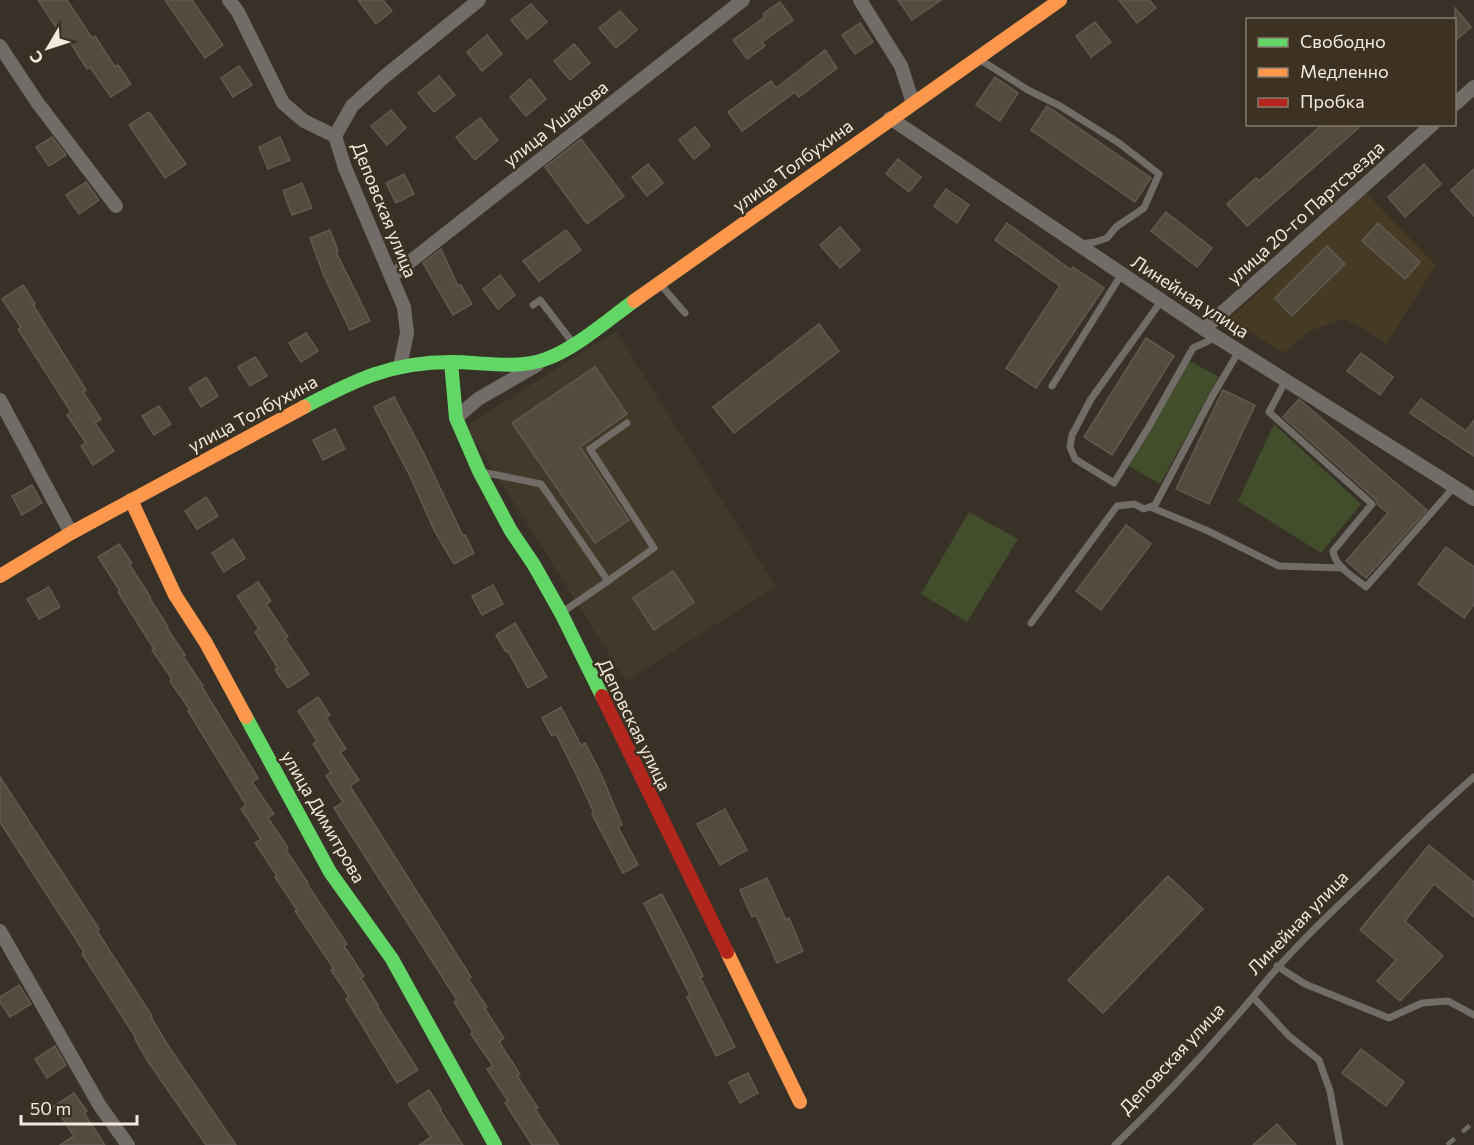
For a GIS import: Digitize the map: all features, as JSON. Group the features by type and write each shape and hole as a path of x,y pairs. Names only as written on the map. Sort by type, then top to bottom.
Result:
{"street":[{"name":"Деповская улица","path":"229,0 284,103 304,121 335,136 345,168 404,307 407,333 400,366"},
{"path":"335,136 351,106 384,76 479,0"},
{"name":"улица Ушакова","path":"392,276 743,0"},
{"path":"860,0 901,66 913,103"},
{"name":"улица Толбухина","path":"456,418 478,399 575,345 890,118 979,59 1060,0"},
{"path":"0,45 38,102 116,206"},
{"path":"1456,104 1474,87"},
{"name":"Линейная улица","path":"890,118 1204,329 1474,500"},
{"name":"улица 20-го Партсъезда","path":"1204,329 1430,126"},
{"name":"улица Толбухина","path":"0,576 131,500 334,391 373,373 400,366 451,362 481,365 525,364 545,360"},
{"name":"Деповская улица","path":"451,362 456,418 479,471 511,531 534,565 561,613 800,1102"},
{"path":"0,400 72,533"},
{"name":"улица Димитрова","path":"131,500 176,595 206,643 330,872 392,959 495,1145"},
{"path":"0,931 100,1106 128,1145"}],"lane":[{"path":"979,59 1119,143 1159,174 1144,208 1116,226 1107,238 1077,244"},
{"path":"1052,386 1122,275"},
{"path":"660,284 685,313"},
{"path":"533,305 540,300 575,345"},
{"path":"1162,300 1090,399 1072,435 1070,447 1075,459 1113,483 1148,428 1192,348 1217,337"},
{"path":"1031,623 1117,506 1134,504 1144,509 1155,505 1239,351"},
{"path":"1286,380 1269,412 1372,504 1333,551 1335,560 1366,587 1454,486"},
{"path":"561,613 654,548 590,449 627,423"},
{"path":"479,471 541,484 608,581"},
{"path":"1150,507 1206,530 1279,566 1343,568"},
{"name":"Линейная улица","path":"1340,1145 1330,1091 1319,1060 1289,1036 1253,997 1278,966 1445,802 1474,777"},
{"path":"1278,966 1305,984 1389,1018 1422,1003 1448,1002 1474,1015"},
{"name":"Деповская улица","path":"1115,1145 1209,1050 1253,997"}],"shaded area":[{"path":"1366,193 1436,265 1386,344 1363,328 1343,319 1310,331 1283,353 1229,319"},
{"path":"616,331 776,587 626,681 466,426"}],"green space":[{"path":"1188,360 1219,377 1160,484 1129,466"},
{"path":"1274,424 1361,504 1321,553 1238,501"},
{"path":"969,512 1018,539 967,622 921,594"}],"building":[{"path":"38,0 67,0 92,38 95,36 115,67 118,65 131,84 111,97 90,67 87,69 68,39 65,41"},
{"path":"165,0 192,0 223,45 205,58"},
{"path":"358,0 383,0 392,11 376,24"},
{"path":"898,0 941,0 912,20"},
{"path":"1119,0 1149,0 1156,8 1137,23"},
{"path":"780,2 793,20 762,42 765,46 747,59 733,40 765,17 763,14"},
{"path":"531,4 547,22 527,39 511,20"},
{"path":"1455,8 1471,27 1456,40 1456,18"},
{"path":"620,11 637,30 616,48 599,28"},
{"path":"1095,22 1111,42 1091,57 1076,36"},
{"path":"860,23 873,42 855,54 842,35"},
{"path":"487,35 502,54 482,71 467,52"},
{"path":"574,44 590,63 570,80 554,61"},
{"path":"825,50 837,68 799,97 795,92 742,131 728,112 771,81 776,88"},
{"path":"239,66 252,85 233,97 221,78"},
{"path":"439,76 455,95 434,112 418,93"},
{"path":"995,77 1018,93 1000,121 976,105"},
{"path":"530,79 546,99 526,116 510,97"},
{"path":"1047,106 1151,178 1135,202 1031,130"},
{"path":"391,110 406,128 387,145 371,126"},
{"path":"149,112 186,164 165,178 129,125"},
{"path":"480,118 498,140 475,160 456,137"},
{"path":"1321,126 1361,126 1247,226 1227,204 1256,178 1259,181"},
{"path":"695,127 710,146 694,159 679,140"},
{"path":"52,137 66,155 49,166 36,147"},
{"path":"280,137 290,160 268,169 259,147"},
{"path":"581,139 624,196 587,224 545,167"},
{"path":"898,159 921,177 909,192 886,174"},
{"path":"648,164 663,183 647,196 632,177"},
{"path":"1424,164 1441,184 1405,217 1388,197"},
{"path":"1474,169 1474,216 1451,190"},
{"path":"404,174 414,194 396,203 386,183"},
{"path":"86,182 99,200 79,214 66,195"},
{"path":"302,183 312,208 292,215 283,191"},
{"path":"946,189 969,205 957,223 934,206"},
{"path":"1166,212 1212,248 1197,267 1151,231"},
{"path":"1007,223 1071,270 1073,267 1104,288 1036,388 1006,368 1060,286 995,240"},
{"path":"1378,223 1420,262 1405,279 1362,241"},
{"path":"840,227 860,250 840,268 820,245"},
{"path":"330,230 338,251 336,252 370,321 350,330 324,276 310,238"},
{"path":"566,230 581,250 539,281 523,261"},
{"path":"1327,246 1345,264 1292,316 1275,298"},
{"path":"441,249 458,286 461,285 472,304 453,315 423,263"},
{"path":"500,275 515,295 498,309 483,289"},
{"path":"23,285 86,390 83,392 101,419 95,423 114,451 93,465 81,446 86,443 67,415 71,412 18,329 21,327 2,299"},
{"path":"819,324 839,351 734,433 713,407"},
{"path":"306,333 318,351 301,362 289,343"},
{"path":"1146,338 1174,356 1112,455 1084,437"},
{"path":"1361,353 1393,377 1380,395 1347,371"},
{"path":"255,357 267,376 250,386 238,367"},
{"path":"595,367 627,414 580,447 629,520 595,543 512,423"},
{"path":"206,377 218,396 201,407 189,388"},
{"path":"1223,390 1255,405 1209,504 1176,489"},
{"path":"394,397 463,536 465,535 474,553 454,564 434,530 410,476 374,407"},
{"path":"1299,399 1427,510 1366,578 1346,561 1388,513 1283,417"},
{"path":"1421,399 1466,431 1474,420 1474,456 1410,413"},
{"path":"159,406 171,424 154,435 142,416"},
{"path":"335,429 345,449 323,460 313,440"},
{"path":"32,485 42,503 22,515 12,496"},
{"path":"206,497 218,516 197,529 185,511"},
{"path":"1126,525 1151,544 1101,610 1076,591"},
{"path":"233,539 245,558 224,572 212,553"},
{"path":"119,544 185,655 183,656 258,778 252,782 274,814 268,818 288,848 286,850 347,944 344,946 364,976 361,978 418,1070 397,1083 346,999 349,997 331,970 334,969 295,911 297,910 255,843 261,839 241,809 246,805 98,557"},
{"path":"1446,547 1474,567 1474,604 1464,618 1418,584"},
{"path":"673,571 694,602 654,630 633,598"},
{"path":"258,582 271,601 266,604 288,637 285,639 309,674 288,688 275,670 278,668 255,632 259,629 237,596"},
{"path":"493,585 503,604 482,615 472,596"},
{"path":"49,587 60,607 39,619 27,599"},
{"path":"515,623 547,677 528,688 508,651 506,652 496,635"},
{"path":"318,697 330,715 326,718 346,749 340,752 359,780 350,786 471,977 468,979 504,1038 499,1042 520,1074 517,1076 538,1108 535,1109 559,1145 532,1145 505,1103 508,1101 487,1069 493,1066 471,1034 473,1032 454,1002 457,1000 334,808 343,802 326,776 331,772 313,744 317,741 298,711"},
{"path":"561,707 581,745 585,743 602,776 622,825 618,827 638,865 623,873 592,814 594,813 556,734 552,736 542,718"},
{"path":"0,777 99,929 97,931 152,1016 167,1044 236,1145 206,1145 149,1063 136,1038 82,954 84,952 0,822"},
{"path":"725,809 747,850 720,865 697,824"},
{"path":"1429,845 1474,882 1474,917 1434,884 1405,921 1443,956 1400,1001 1377,981 1396,960 1360,930"},
{"path":"1168,876 1203,909 1103,1013 1068,980"},
{"path":"767,878 786,920 789,918 803,951 777,963 756,915 752,917 740,890"},
{"path":"662,894 690,948 703,976 700,977 735,1047 716,1056 687,997 690,995 644,903"},
{"path":"19,985 31,1004 10,1017 0,1002 0,997"},
{"path":"55,1046 66,1065 47,1078 35,1059"},
{"path":"1361,1049 1404,1082 1386,1106 1342,1073"},
{"path":"748,1073 758,1093 740,1103 729,1082"},
{"path":"429,1090 463,1145 419,1145 431,1137 408,1104"},
{"path":"74,1093 87,1111 84,1113 105,1145 60,1145 74,1136 54,1106"},
{"path":"1277,1124 1296,1145 1253,1145"}],"railway":[{"path":"1447,1145 1474,1122"}],"traffic: fast":[{"path":"304,407 374,374 410,365 451,362 511,365 546,359 580,341 634,301"},
{"path":"451,362 456,418 479,471 511,531 534,565 561,613 602,696"},
{"path":"246,717 330,872 392,959 495,1145"}],"traffic: slow":[{"path":"634,301 1060,0"},
{"path":"0,576 71,533 304,407"},
{"path":"131,500 175,595 206,643 246,717"},
{"path":"727,952 800,1102"}],"traffic: jam":[{"path":"602,696 727,952"}]}
